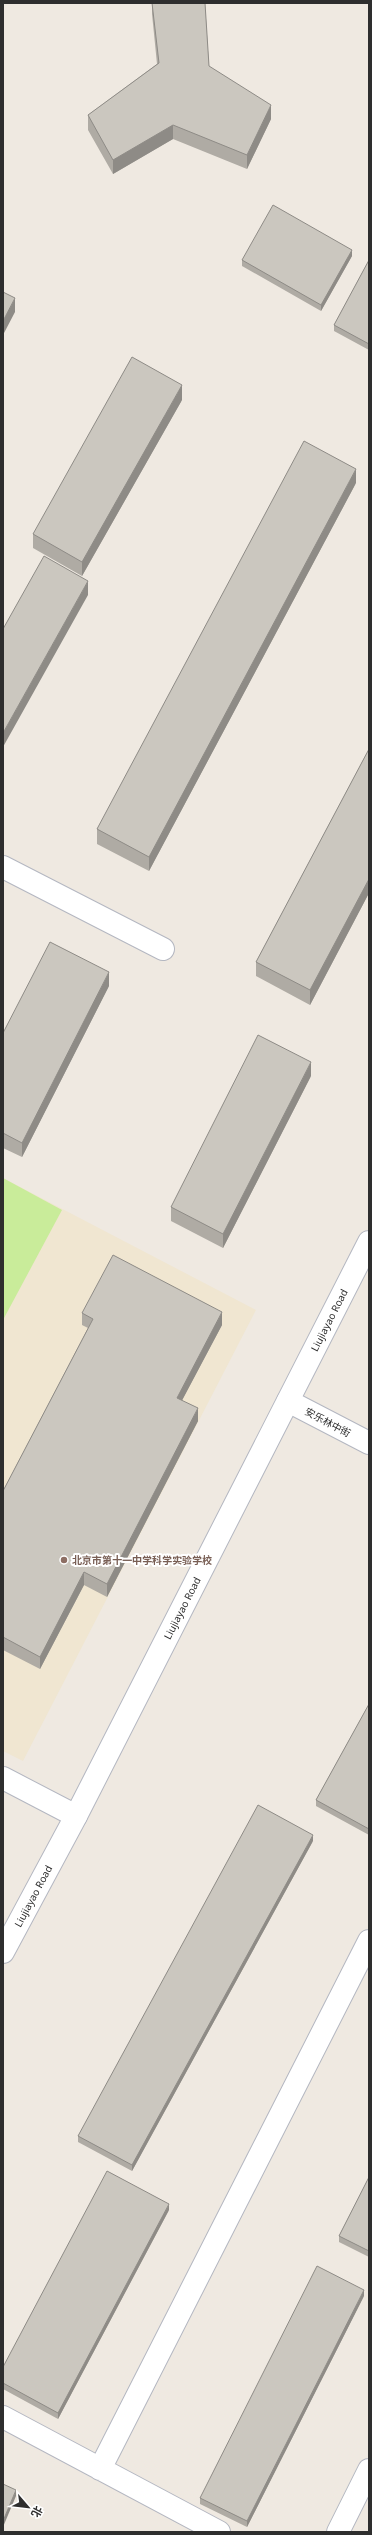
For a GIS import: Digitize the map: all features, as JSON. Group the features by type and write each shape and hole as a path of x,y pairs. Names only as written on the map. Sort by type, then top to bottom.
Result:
{"street":[{"path":"3,867 163,950"},
{"name":"Liujiayao Road","path":"3,1952 76,1816 369,1242"},
{"name":"安乐林中街","path":"288,1401 369,1443"},
{"path":"3,1778 76,1816"},
{"path":"100,2469 369,1941"},
{"path":"3,2417 219,2532"},
{"path":"338,2532 369,2470"}],"shaded area":[{"name":"北京市第十一中学科学实验学校","path":"3,1178 256,1310 23,1761 3,1751"}],"green space":[{"path":"3,1178 62,1210 3,1320"}],"building":[{"path":"152,3 205,3 209,66 271,105 247,155 173,125 113,160 88,115 159,63"},
{"path":"273,205 352,250 321,305 242,260"},
{"path":"369,260 369,344 334,325"},
{"path":"3,292 15,298 3,321"},
{"path":"132,357 182,385 82,562 33,534"},
{"path":"304,441 356,469 149,857 97,829"},
{"path":"44,556 88,581 3,733 3,629"},
{"path":"369,749 369,879 310,990 256,962"},
{"path":"50,942 109,972 22,1143 3,1133 3,1033"},
{"path":"258,1035 311,1062 223,1234 171,1207"},
{"path":"113,1255 222,1312 177,1398 198,1408 107,1584 84,1572 40,1657 3,1637 3,1491 93,1319 82,1313"},
{"path":"369,1704 369,1829 316,1800"},
{"path":"258,1805 313,1835 132,2165 78,2136"},
{"path":"107,2171 169,2204 58,2413 3,2383 3,2367"},
{"path":"369,2177 369,2251 339,2236"},
{"path":"317,2266 364,2290 247,2521 200,2498"},
{"path":"3,2484 16,2490 3,2521"}],"place":[{"name":"北京市第十一中学科学实验学校","path":"64,1560"}]}
